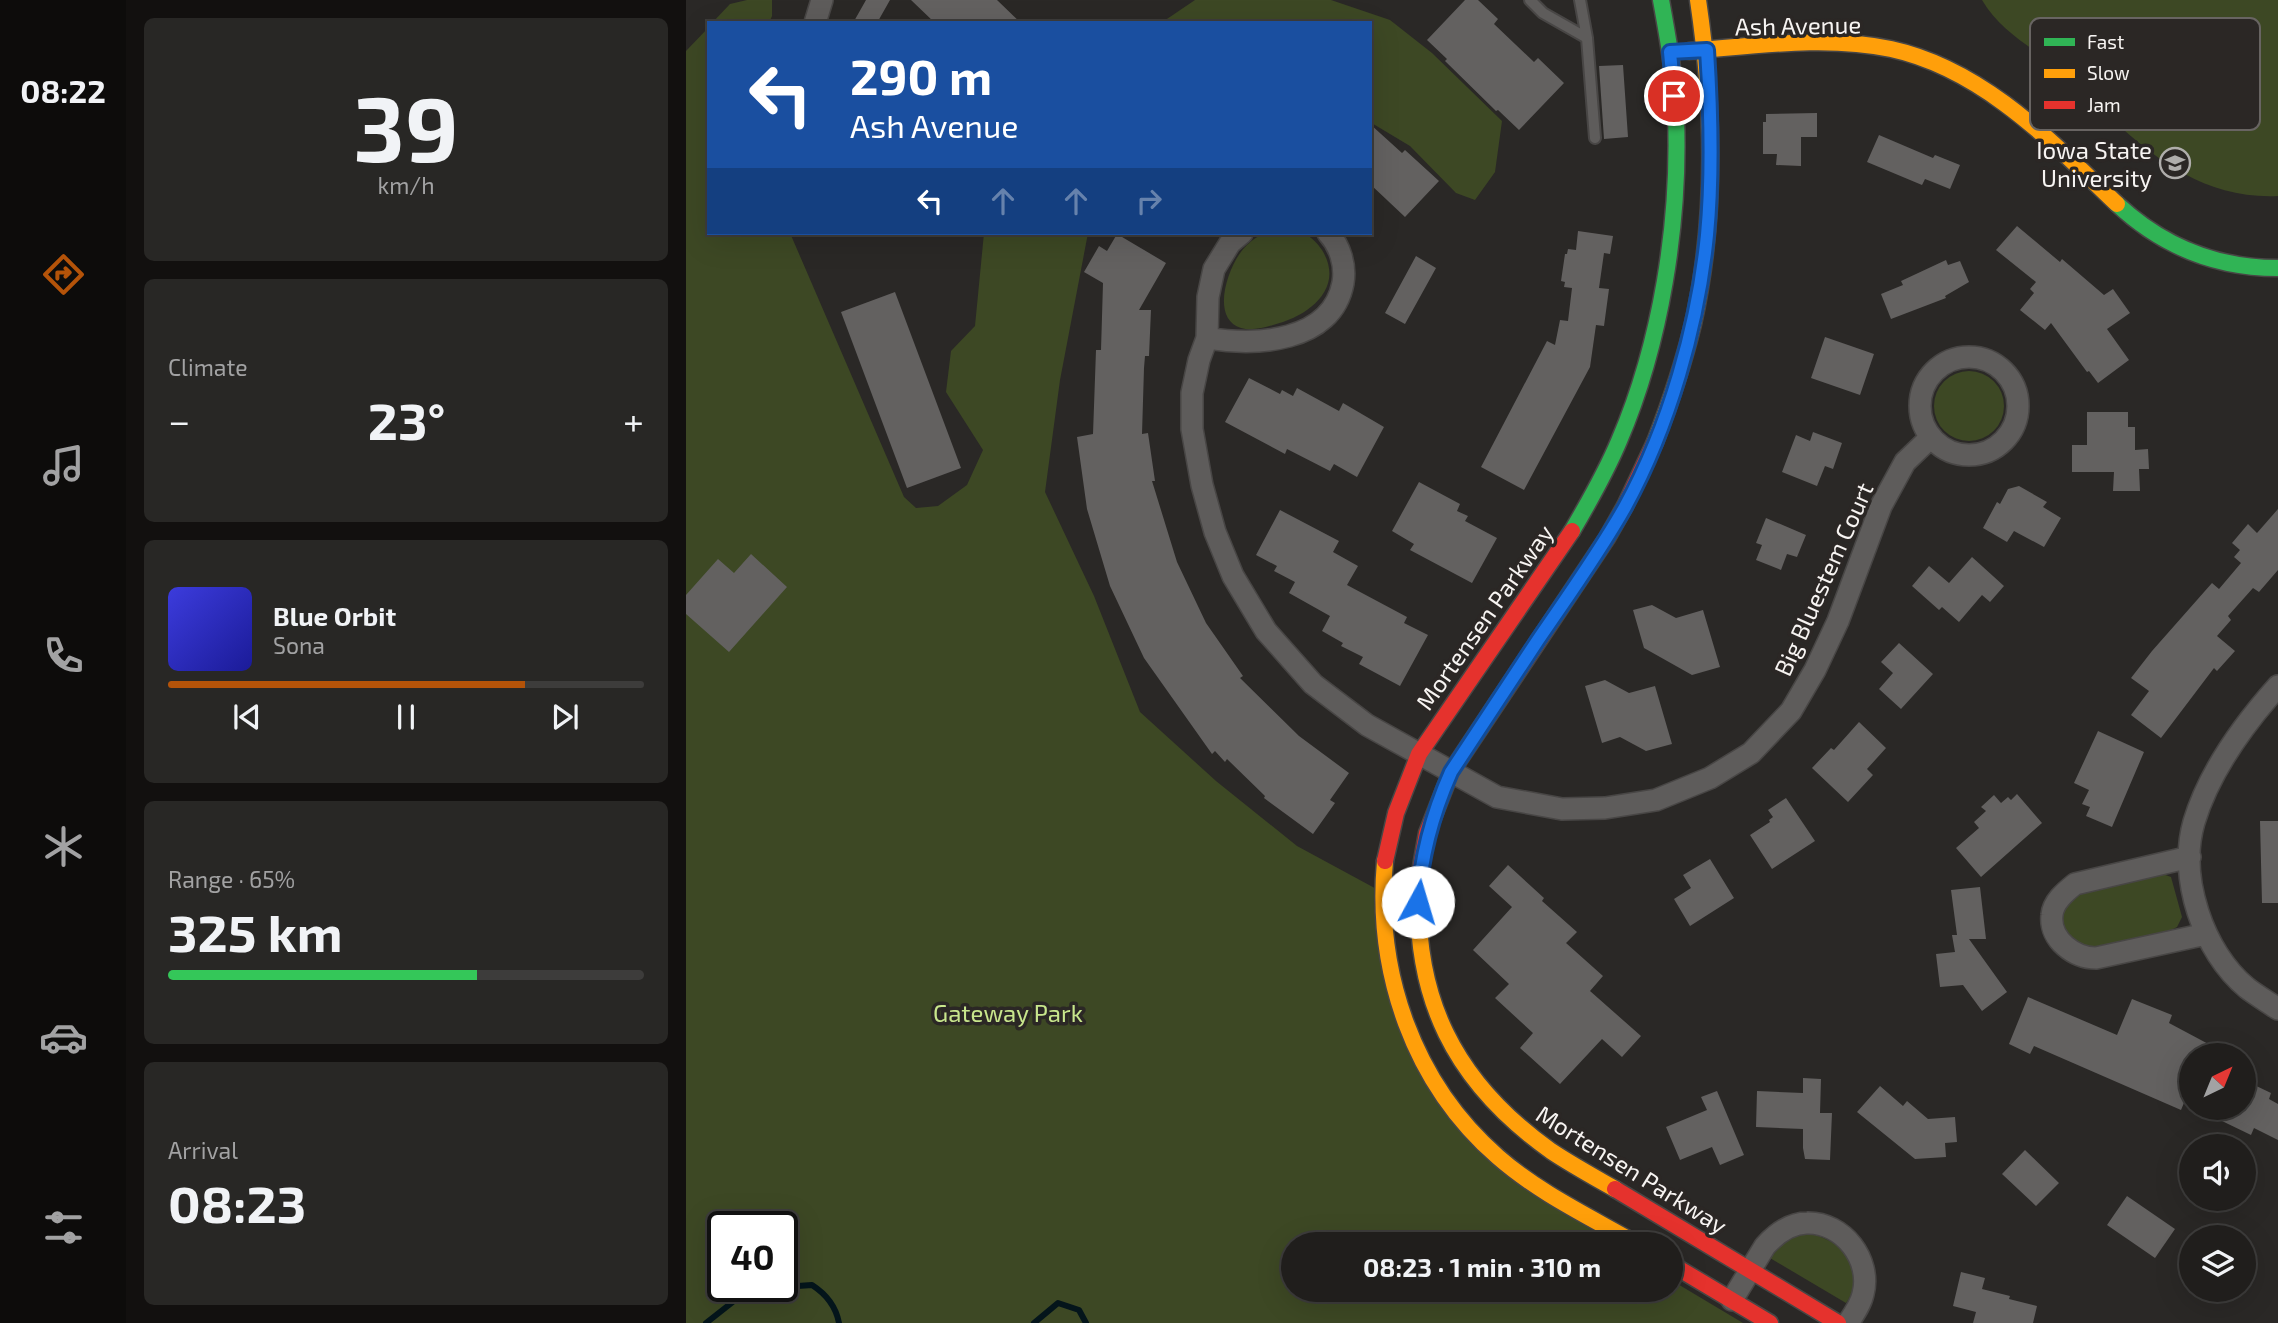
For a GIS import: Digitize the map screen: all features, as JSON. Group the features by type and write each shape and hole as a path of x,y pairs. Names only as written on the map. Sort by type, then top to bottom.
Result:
{"street":[{"path":"816,21 822,0"},
{"name":"Mortensen Parkway","path":"1617,1232 1533,1183 1483,1144 1448,1104 1420,1058 1399,1008 1390,964 1382,892 1389,836 1419,754 1567,539 1624,430 1647,357 1670,237 1675,169 1676,117 1670,52 1661,0"},
{"name":"Mortensen Parkway","path":"1698,0 1707,50 1711,114 1707,237 1694,315 1680,371 1656,440 1626,505 1451,772 1425,843 1417,919 1431,997 1452,1045 1481,1088 1517,1124 1544,1145 1838,1323"},
{"name":"Ash Avenue","path":"1670,52 1830,44 1882,47 1916,56 1981,86 2030,124"},
{"name":"Ash Avenue","path":"2036,130 2130,215 2159,237 2229,264 2261,269 2278,268"},
{"name":"Big Bluestem Court","path":"1240,235 1230,243 1214,269 1208,297 1207,338 1192,393 1192,429 1202,485 1211,521 1233,576 1266,631 1313,684 1367,725 1497,797 1562,810 1605,808 1656,800 1710,778 1751,753 1791,711 1815,670 1838,621 1881,506 1905,462 1930,438"},
{"path":"1207,338 1231,342 1280,339 1305,330 1328,314 1340,295 1345,272 1336,242 1330,235"},
{"path":"1952,359 1983,359 1997,366 2009,377 2016,392 2018,409 2015,426 2006,440 1992,451 1976,456 1959,455 1943,449 1930,438 1922,424 1919,408 1927,379 1938,367 1952,359"},
{"path":"2278,686 2255,711 2210,783 2193,823 2190,857 2191,884 2206,933 2221,958 2245,987 2278,1009"},
{"path":"2190,857 2076,884 2057,901 2052,913 2053,927 2068,948 2087,958 2206,933"},
{"path":"1732,1300 1771,1239 1794,1225 1822,1225 1849,1242 1860,1256 1864,1269 1863,1294 1848,1323"},
{"path":"1683,1271 1770,1323"}],"lane":[{"path":"1530,0 1543,13 1587,38"},
{"path":"1580,0 1587,38 1595,138"}],"green space":[{"path":"747,0 772,0 772,16 770,21 714,21 730,4"},
{"path":"1195,0 1331,0 1390,20 1432,53 1502,121 1495,172 1475,200 1456,193 1410,146 1372,123 1372,21 1164,21"},
{"path":"1982,0 2278,0 2278,196 2230,192 2208,185 2168,164 2124,130 2260,130 2260,18 2030,18 2030,47 2009,32"},
{"name":"Gateway Park","path":"707,29 707,235 791,235 904,497 916,508 938,506 967,485 983,450 946,392 951,351 975,326 984,235 1088,235 1060,380 1045,492 1094,596 1140,712 1216,781 1297,846 1382,892 1390,964 1448,1104 1598,1232 1281,1232 1281,1302 1683,1302 1683,1287 1743,1323 686,1323 686,51"},
{"path":"1308,236 1322,250 1328,264 1329,277 1326,289 1319,299 1298,315 1261,328 1241,328 1231,322 1226,313 1225,288 1241,252 1258,237"},
{"path":"1969,371 1994,381 2004,406 1994,431 1969,441 1944,431 1934,406 1944,381"},
{"path":"2160,873 2171,877 2182,917 2177,927 2094,948 2077,942 2064,929 2064,910 2076,894"},
{"path":"1801,1233 1827,1239 1846,1255 1855,1277 1853,1290 1846,1303 1770,1258 1788,1238"}],"building":[{"path":"866,0 890,0 878,21 854,21"},
{"path":"911,0 997,0 1019,21 933,21"},
{"path":"1465,0 1478,0 1498,19 1494,24 1534,62 1538,58 1564,83 1519,130 1496,111 1427,40"},
{"path":"1623,65 1628,137 1604,139 1599,66"},
{"path":"1817,113 1817,137 1801,137 1801,166 1776,165 1777,154 1763,154 1763,122 1766,122 1766,114"},
{"path":"1372,126 1402,153 1405,150 1439,181 1405,217 1372,186"},
{"path":"1879,135 1933,158 1935,155 1960,165 1950,189 1925,179 1922,185 1867,162"},
{"path":"2017,226 2060,262 2062,259 2104,295 2113,289 2130,313 2107,329 2129,360 2098,383 2051,323 2045,330 2020,310 2034,293 2030,289 2036,282 1996,250"},
{"path":"1578,231 1613,236 1610,254 1604,253 1599,288 1609,289 1604,326 1596,325 1590,367 1524,490 1481,467 1547,341 1555,345 1560,320 1568,321 1572,288 1564,287 1565,282 1561,281 1565,254 1568,249 1576,250"},
{"path":"1119,235 1166,263 1139,310 1151,310 1149,356 1145,356 1144,368 1142,434 1148,433 1155,481 1152,481 1177,562 1206,623 1243,676 1240,678 1299,736 1349,773 1330,800 1335,803 1313,834 1264,798 1265,796 1227,759 1225,762 1215,751 1212,754 1144,658 1110,586 1087,509 1077,437 1093,434 1096,350 1101,350 1103,283 1084,272 1099,246 1107,251"},
{"path":"1416,256 1436,268 1405,324 1385,313"},
{"path":"1946,260 1948,265 1960,261 1969,282 1945,296 1946,298 1891,319 1881,294 1903,285 1901,281"},
{"path":"895,292 961,468 907,488 841,312"},
{"path":"1825,337 1874,354 1860,395 1811,378"},
{"path":"1249,378 1280,394 1282,390 1293,396 1297,388 1339,411 1343,403 1384,427 1357,477 1334,464 1330,471 1287,449 1285,454 1225,422"},
{"path":"2087,412 2128,412 2128,427 2135,427 2135,450 2148,449 2149,469 2139,469 2140,491 2113,491 2114,472 2072,472 2072,445 2087,445"},
{"path":"1813,432 1842,443 1833,469 1825,466 1817,486 1782,472 1796,435 1810,441"},
{"path":"1419,482 1460,504 1457,511 1468,516 1465,521 1497,538 1472,583 1410,550 1414,544 1392,531"},
{"path":"2019,486 2047,502 2043,507 2061,518 2044,547 2014,531 2007,542 1983,528 1997,502 2000,504 2008,489"},
{"path":"2278,509 2278,570 2259,592 2253,588 2228,616 2231,620 2217,636 2235,651 2217,671 2214,668 2161,738 2131,715 2149,691 2131,678 2212,583 2219,589 2241,563 2234,557 2240,550 2232,543 2248,524 2257,533"},
{"path":"1280,510 1339,541 1333,552 1358,566 1347,585 1407,617 1404,623 1428,635 1400,686 1359,664 1363,657 1341,646 1343,643 1322,631 1330,616 1289,593 1295,582 1274,571 1277,566 1256,555"},
{"path":"1766,518 1806,535 1797,557 1787,554 1781,570 1756,560 1762,545 1756,543"},
{"path":"751,554 787,587 729,652 686,614 686,595 718,559 734,573"},
{"path":"1972,557 2004,586 1990,602 1982,595 1959,622 1942,607 1939,610 1912,586 1929,566 1949,583"},
{"path":"1652,605 1676,618 1703,610 1720,667 1692,675 1644,648 1633,610"},
{"path":"1899,643 1933,674 1901,709 1879,689 1893,673 1881,662"},
{"path":"1605,680 1629,693 1655,686 1672,744 1646,751 1620,737 1602,743 1585,686"},
{"path":"1859,722 1886,748 1867,769 1873,775 1848,802 1812,768 1831,748 1834,750"},
{"path":"2098,731 2144,752 2112,827 2086,816 2090,807 2082,804 2089,790 2074,783"},
{"path":"2017,794 2042,823 1981,877 1956,848 1979,828 1974,822 1986,811 1981,807 1994,795 2001,803 2008,797 2011,800"},
{"path":"1786,798 1815,841 1772,869 1750,835 1770,822 1773,817 1768,810"},
{"path":"2260,821 2278,821 2278,903 2262,903"},
{"path":"1710,859 1734,898 1690,926 1674,899 1691,888 1683,875"},
{"path":"1508,865 1544,898 1542,901 1577,932 1566,943 1603,976 1590,991 1641,1036 1622,1057 1602,1039 1560,1084 1520,1048 1533,1033 1495,998 1509,984 1473,950 1512,907 1489,886"},
{"path":"1980,887 1986,939 1969,939 2007,992 1982,1011 1963,985 1940,987 1936,954 1955,952 1952,935 1957,935 1951,890"},
{"path":"2028,997 2117,1035 2132,999 2172,1015 2169,1023 2206,1043 2179,1043 2179,1109 2034,1046 2030,1054 2009,1044"},
{"path":"1803,1078 1821,1079 1820,1113 1832,1113 1830,1160 1805,1159 1803,1129 1756,1127 1757,1091 1803,1093"},
{"path":"1880,1086 1903,1106 1907,1101 1928,1119 1955,1117 1957,1142 1945,1143 1946,1157 1915,1159 1857,1112"},
{"path":"2256,1086 2271,1093 2269,1099 2278,1104 2278,1140 2254,1128 2249,1134 2220,1120 2256,1120"},
{"path":"1717,1091 1744,1155 1720,1165 1712,1147 1680,1160 1666,1127 1707,1110 1701,1097"},
{"path":"2025,1150 2059,1183 2036,1206 2002,1174"},
{"path":"2127,1196 2175,1229 2155,1258 2107,1225"},
{"path":"1961,1272 1985,1278 1982,1289 2037,1306 2033,1323 1973,1323 1976,1312 1953,1306"}],"waterway":[{"path":"706,1323 754,1289 812,1285 830,1301 839,1323"},
{"path":"1034,1323 1058,1303 1079,1310 1086,1323"}],"traffic: fast":[{"path":"1572,531 1609,464 1634,403 1657,323 1665,282 1675,199 1676,117 1673,72 1661,0"},
{"path":"2117,204 2153,232 2192,252 2233,264 2278,268"}],"traffic: slow":[{"path":"1655,442 1676,384 1693,324 1706,243 1710,122 1698,0"},
{"path":"1689,51 1816,42 1891,49 1956,73 1986,90 2030,124"},
{"path":"2037,130 2117,204"},
{"path":"1385,861 1383,903 1386,944 1394,984 1406,1023 1422,1060 1443,1095 1468,1128 1514,1170 1565,1204 1615,1232"},
{"path":"1419,878 1423,961 1432,998 1446,1033 1465,1066 1488,1096 1517,1124 1551,1151 1615,1189"}],"traffic: jam":[{"path":"1419,878 1427,833 1451,772 1607,538 1655,442"},
{"path":"1385,861 1396,813 1419,754 1572,531"},
{"path":"1615,1189 1838,1323"},
{"path":"1683,1271 1770,1323"}],"place":[{"name":"Iowa State University","path":"2175,163"}],"route":[{"path":"1418,902 1425,843 1451,772 1626,505 1656,440 1680,371 1694,315 1707,237 1711,168 1707,50 1670,52 1674,96"}]}
